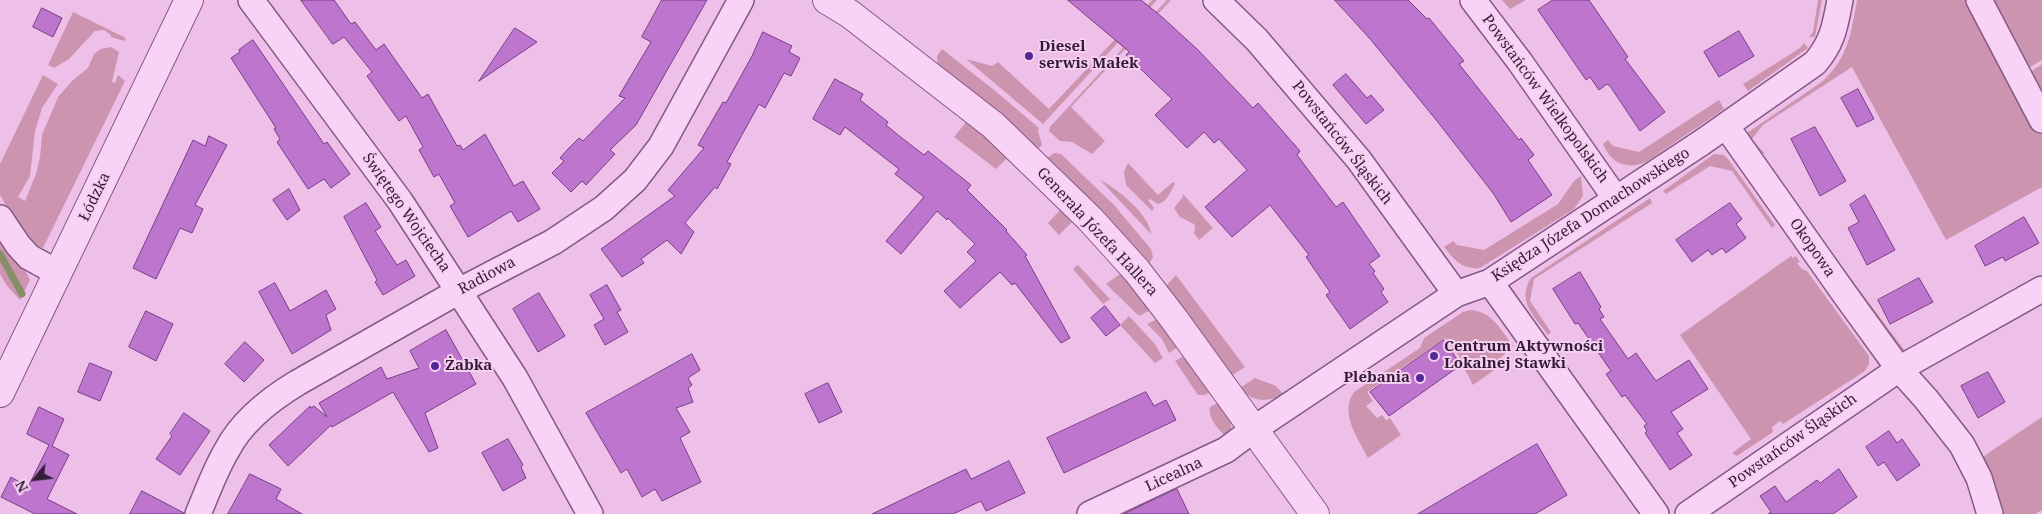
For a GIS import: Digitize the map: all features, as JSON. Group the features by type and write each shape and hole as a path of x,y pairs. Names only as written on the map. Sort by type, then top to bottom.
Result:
{"street":[{"name":"Łódzka","path":"0,393 189,0"},
{"name":"Świętego Wojciecha","path":"252,0 400,201 528,402 590,514"},
{"name":"Radiowa","path":"198,514 227,450 242,429 261,408 296,383 459,291 553,242 604,208 635,180 661,146 741,0"},
{"name":"Generała Józefa Hallera","path":"826,0 850,14 993,125 1080,208 1157,296 1315,514"},
{"name":"Powstańców Śląskich","path":"1216,0 1257,40 1354,154 1456,294"},
{"name":"Powstańców Wielkopolskich","path":"1473,0 1520,62 1616,199"},
{"name":"Księdza Józefa Domachowskiego","path":"1254,429 1456,294 1490,282 1726,126 1815,63 1833,36 1840,0"},
{"path":"1979,0 2042,120"},
{"name":"Okopowa","path":"1726,126 1899,369 1926,399 1966,451 1979,478 1990,514"},
{"path":"0,218 29,257 58,273"},
{"path":"1490,282 1656,514"},
{"path":"1899,369 2042,289"},
{"name":"Powstańców Śląskich","path":"1688,514 1899,369"},
{"name":"Licealna","path":"1090,514 1226,450 1254,429"}],"shaded area":[{"path":"1152,0 1157,0 1043,124 966,59 992,66 998,62 1049,109"},
{"path":"1167,0 1171,0 1071,107 1105,141 1092,154 1072,142 1060,141 1049,131 1050,127"},
{"path":"1502,0 1526,0 1510,9"},
{"path":"1818,0 1822,0 1815,37 1809,37 1813,32"},
{"path":"1857,0 1972,0 2042,134 2042,187 1946,240 1852,67 1763,125 1752,139 1765,154 1758,153 1747,133 1823,81 1832,72 1848,44"},
{"path":"1986,0 2042,0 2042,60 2020,73"},
{"path":"73,12 126,38 124,41 111,37 104,30 95,31 69,59 54,68 48,65"},
{"path":"1804,43 1808,48 1748,91 1743,84 1800,48"},
{"path":"111,47 119,52 112,82 115,83 118,75 125,81 43,248 32,244 23,235 0,195 0,164 43,75 58,84 42,108 35,131 30,176 18,197 25,201 36,174 42,135 58,97 72,81 88,68 94,54 101,49"},
{"path":"942,49 1039,128 1038,131 1042,145 1038,149 938,68 937,56"},
{"path":"2042,64 2042,114 2020,76"},
{"path":"1719,100 1724,109 1646,162 1632,165 1620,164 1610,156 1603,144 1608,140 1613,146 1639,152"},
{"path":"969,121 1007,154 1007,158 996,169 954,137 966,122"},
{"path":"1054,153 1061,154 1114,205 1151,249 1153,257 1148,266 1047,158"},
{"path":"1714,154 1724,155 1728,159 1775,225 1772,228 1732,171 1710,166 1666,194 1663,191"},
{"path":"1128,163 1158,195 1173,182 1175,184 1161,203 1158,204 1150,199 1148,200 1154,208 1152,211 1126,185 1124,172"},
{"path":"1581,176 1583,196 1574,209 1480,268 1464,266 1451,256 1444,247 1453,241 1457,245 1484,250 1558,204 1574,181"},
{"path":"1100,180 1132,203 1145,219 1151,234"},
{"path":"1183,194 1213,228 1199,240 1194,233 1194,224 1180,217 1174,208 1183,197"},
{"path":"1650,198 1652,203 1534,279 1530,301 1551,332 1548,335 1533,315 1526,301 1527,286 1531,278"},
{"path":"1063,207 1074,217 1072,222 1059,235 1048,223"},
{"path":"0,237 25,270 30,280 20,300 7,286 0,274"},
{"path":"1791,256 1793,258 1796,256 1800,262 1797,263 1802,269 1807,271 1869,356 1869,364 1865,371 1783,424 1780,421 1772,427 1773,432 1737,456 1732,453 1751,439 1680,335"},
{"path":"1837,260 1905,351 1898,350 1834,264"},
{"path":"1078,265 1110,299 1103,304 1073,269"},
{"path":"1123,272 1153,309 1139,316 1106,284"},
{"path":"1176,275 1245,367 1231,376 1166,286"},
{"path":"1470,310 1478,311 1495,322 1513,346 1494,364 1493,371 1473,385 1463,366 1465,364 1445,338 1367,392 1373,401 1366,406 1377,418 1382,415 1386,420 1390,418 1401,435 1368,458 1355,434 1349,417 1348,408 1354,392 1420,348 1424,338 1463,312"},
{"path":"1129,316 1155,344 1163,358 1155,363 1120,325"},
{"path":"1159,318 1178,347 1169,353 1162,339 1147,324"},
{"path":"1186,355 1213,390 1205,395 1198,395 1175,361"},
{"path":"1255,378 1276,386 1284,395 1266,400 1255,399 1240,388"},
{"path":"1221,401 1231,423 1228,438 1215,424 1210,411 1210,407"},
{"path":"2042,417 2042,510 2035,514 2000,514 1981,458"}],"building":[{"path":"301,0 334,0 351,24 355,22 376,50 384,44 422,98 428,94 457,146 460,145 463,150 485,134 514,186 523,181 540,209 518,222 511,211 468,237 450,206 455,203 439,174 434,177 419,150 423,147 406,116 399,121 367,76 372,72 344,37 333,44"},
{"path":"662,0 707,0 636,125 610,150 615,154 586,185 582,181 571,192 552,173 564,161 560,158 568,149 579,138 583,141 625,98 619,96 651,42 642,37"},
{"path":"1068,0 1141,0 1198,50 1253,108 1258,103 1300,151 1297,155 1336,207 1343,202 1380,256 1369,264 1375,271 1373,273 1384,289 1381,292 1388,302 1350,329 1326,295 1330,292 1306,257 1309,255 1270,205 1232,237 1205,207 1247,170 1219,139 1214,143 1204,132 1187,148 1155,115 1172,99 1126,55 1129,52"},
{"path":"1335,0 1408,0 1427,19 1429,18 1464,61 1459,64 1519,140 1521,138 1534,155 1528,160 1552,195 1511,222 1493,193 1437,121 1371,40"},
{"path":"1553,0 1589,0 1628,57 1625,59 1665,112 1640,131 1610,86 1607,84 1599,90 1590,77 1586,80 1538,10"},
{"path":"42,8 62,18 53,37 33,27"},
{"path":"515,28 537,42 479,81"},
{"path":"1739,31 1754,56 1719,77 1704,52"},
{"path":"763,32 792,46 789,52 800,58 791,76 784,73 765,108 759,104 727,162 731,164 717,189 715,187 685,223 694,232 681,254 667,240 641,259 644,263 622,277 601,249 675,196 668,190 704,148 698,145 723,102 726,103"},
{"path":"253,40 324,144 327,142 350,174 331,188 324,179 308,189 277,142 280,139 274,129 276,128 231,58"},
{"path":"1346,74 1367,98 1371,95 1384,110 1366,124 1333,85"},
{"path":"835,79 863,94 860,100 888,122 886,125 898,135 924,155 928,151 971,185 967,190 1007,230 1027,255 1025,256 1070,338 1061,343 1015,283 1012,285 1000,272 960,308 944,291 976,261 967,252 975,244 948,218 947,220 937,211 901,254 886,241 924,197 895,174 899,169 845,127 840,135 813,119"},
{"path":"1858,89 1874,119 1857,127 1841,98"},
{"path":"1815,127 1846,181 1820,196 1791,139"},
{"path":"209,136 227,145 195,205 203,209 192,233 180,228 156,279 133,268 193,140 205,146"},
{"path":"289,189 300,210 287,220 273,200"},
{"path":"1865,195 1895,250 1867,265 1848,228 1859,222 1850,205"},
{"path":"366,203 381,227 375,231 397,265 406,260 415,276 383,295 344,217"},
{"path":"1730,203 1742,219 1736,224 1746,238 1726,253 1722,248 1712,255 1708,250 1692,262 1676,240"},
{"path":"2024,217 2039,243 2005,261 2003,257 1985,266 1975,246"},
{"path":"1580,272 1601,307 1599,309 1604,317 1600,319 1628,359 1636,353 1656,381 1689,360 1708,389 1671,412 1683,429 1677,433 1692,455 1670,470 1645,433 1647,431 1644,426 1647,424 1625,395 1622,397 1606,374 1611,371 1578,323 1575,324 1553,289"},
{"path":"1919,278 1933,302 1890,324 1878,300"},
{"path":"275,283 290,311 326,290 336,309 326,315 331,330 292,354 259,292"},
{"path":"607,285 621,310 617,312 628,332 605,345 594,325 604,319 590,295"},
{"path":"539,293 565,336 538,352 513,309"},
{"path":"1105,306 1120,325 1106,336 1091,318"},
{"path":"146,311 173,324 156,361 129,347"},
{"path":"446,330 476,384 425,413 438,448 429,452 393,392 332,427 331,425 288,466 269,445 310,406 311,408 314,406 327,417 319,403 381,367 387,379 419,368 410,351"},
{"name":"Plebania","path":"1444,340 1461,365 1389,416 1370,392"},
{"path":"245,342 264,360 244,382 225,364"},
{"path":"692,354 700,370 688,378 692,385 688,388 693,402 676,408 690,432 680,438 701,482 662,501 655,489 642,497 627,469 621,473 586,413"},
{"path":"90,363 112,372 100,401 78,392"},
{"path":"1988,372 2005,402 1978,418 1961,386"},
{"path":"828,383 842,412 819,423 805,394"},
{"path":"1146,392 1154,406 1166,400 1176,420 1064,473 1047,438"},
{"path":"39,407 64,419 52,446 69,455 47,499 77,514 35,514 1,497 11,477 28,487 49,445 27,434"},
{"path":"184,413 210,431 180,475 156,459 172,436 170,434"},
{"path":"1889,431 1897,443 1902,439 1920,465 1897,481 1884,462 1878,466 1866,447"},
{"path":"508,439 523,465 521,467 526,478 503,491 482,453"},
{"path":"1537,444 1567,495 1535,514 1418,514"},
{"path":"1009,461 1025,493 986,511 981,501 953,514 872,514 966,469 971,479"},
{"path":"1839,469 1857,497 1833,514 1768,514 1771,512 1760,496 1775,486 1786,502 1817,480 1820,483"},
{"path":"250,474 281,489 276,499 302,514 228,514"},
{"path":"1177,489 1189,514 1124,514 1165,494"},
{"path":"142,491 184,513 184,514 130,514"}],"waterway":[{"path":"0,254 22,294"}],"place":[{"name":"Diesel serwis Małek","path":"1029,56"},
{"name":"Centrum Aktywności Lokalnej Stawki","path":"1434,356"},
{"name":"Żabka","path":"435,366"},
{"name":"Plebania","path":"1420,378"}]}
